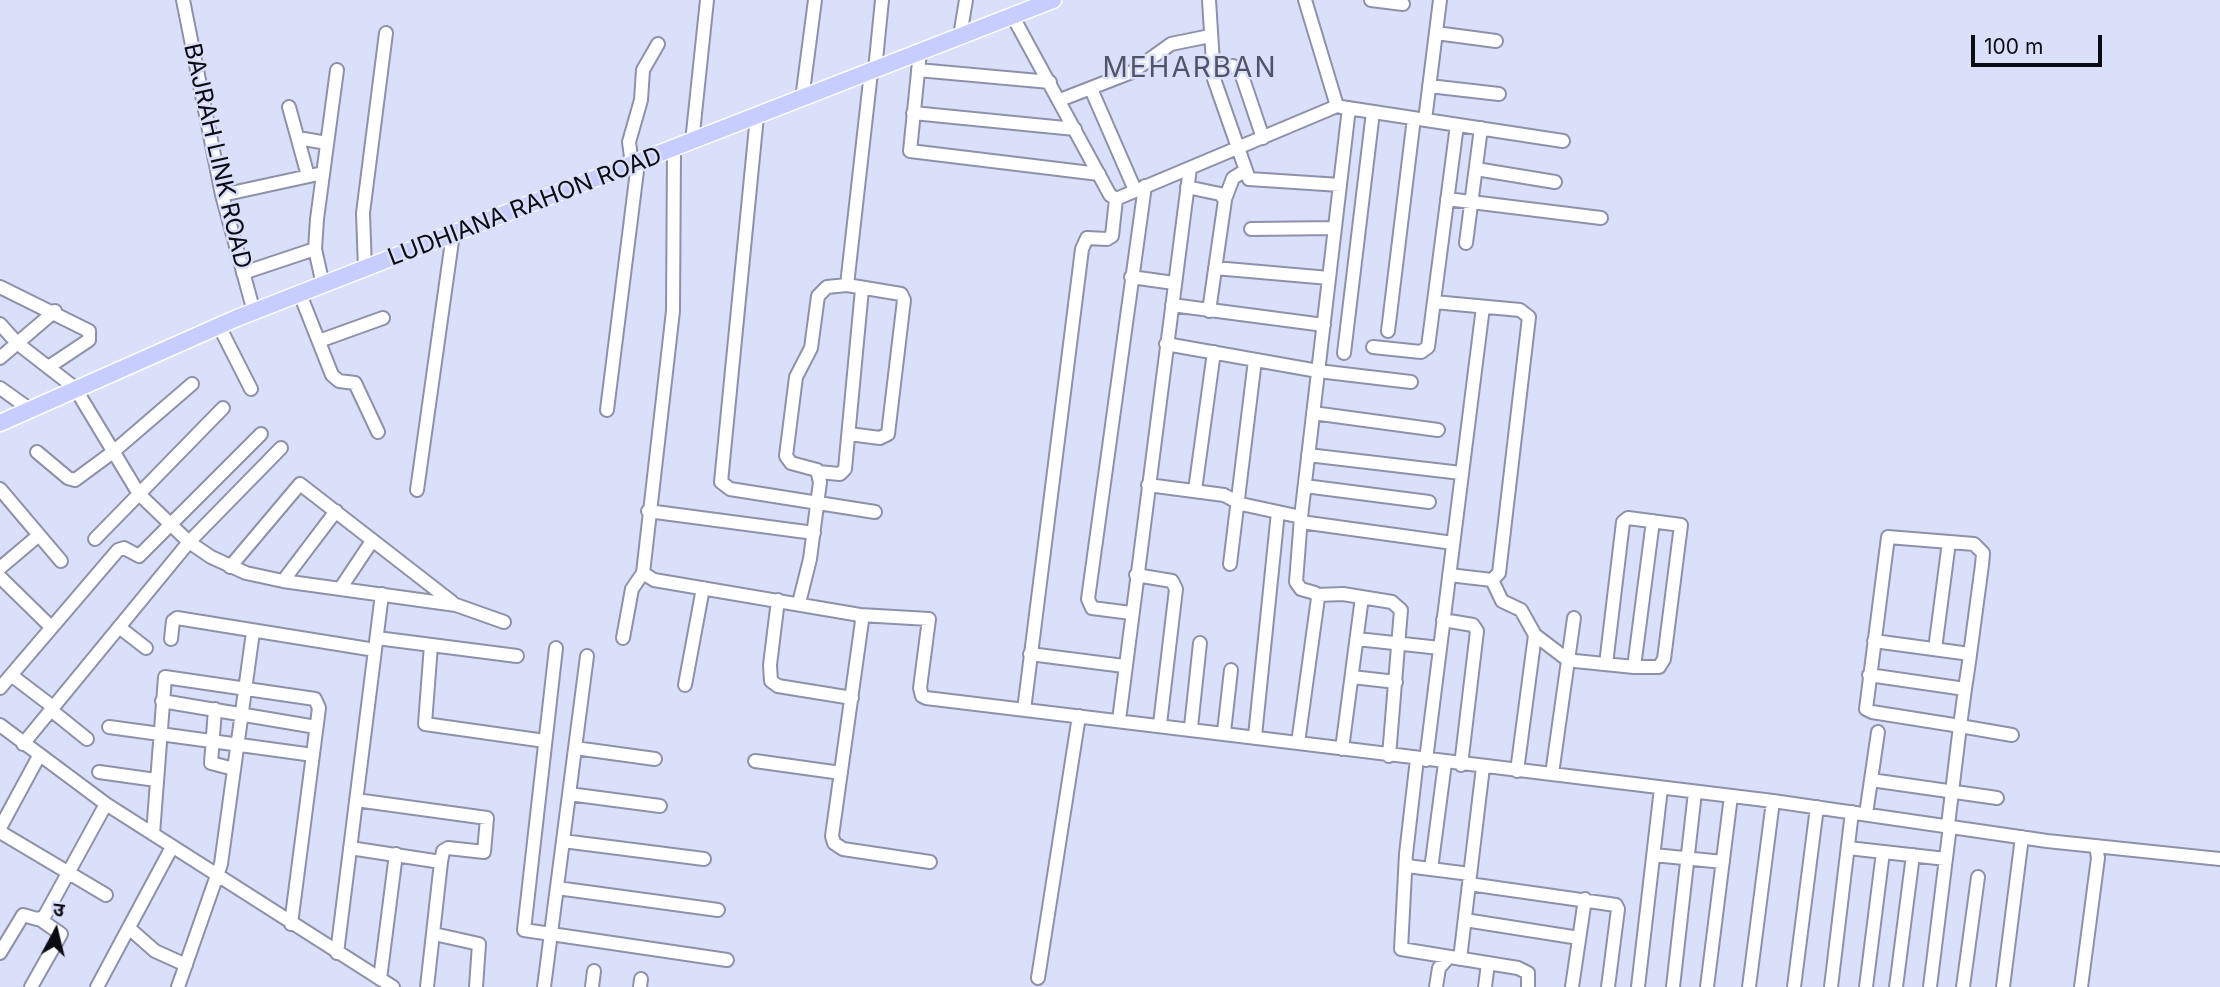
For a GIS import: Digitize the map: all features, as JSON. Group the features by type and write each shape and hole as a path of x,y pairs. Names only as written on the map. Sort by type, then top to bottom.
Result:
{"main road":[{"name":"LUDHIANA RAHON ROAD","path":"0,423 28,408 219,326 1053,0"}],"street":[{"name":"BAJRAH LINK ROAD","path":"183,0 222,195 254,312"},
{"path":"692,142 707,0"},
{"path":"802,99 815,0"},
{"path":"847,285 882,0"},
{"path":"960,36 966,0"},
{"path":"1209,0 1212,70 1216,90 1252,180 1340,185"},
{"path":"1305,0 1343,107 1340,185 1296,582 1301,589 1317,595 1362,597 1398,604 1401,610 1400,643 1389,756"},
{"path":"1371,0 1403,4"},
{"path":"1388,331 1420,119 1429,86 1440,0"},
{"path":"1012,15 1110,195 1116,198 1343,107 1563,141"},
{"path":"365,269 363,213 386,33"},
{"path":"1436,33 1496,41"},
{"path":"1060,100 1140,68 1171,44 1210,36"},
{"path":"607,410 635,164 629,142 641,100 643,70 658,44"},
{"path":"920,52 909,146 913,153 1099,174"},
{"path":"1212,70 1233,66 1240,70 1263,138"},
{"path":"323,285 315,249 337,70"},
{"path":"918,70 1050,82"},
{"path":"1429,86 1499,94"},
{"path":"1091,89 1140,188 1088,600 1091,608 1131,613"},
{"path":"289,107 308,176"},
{"path":"1344,352 1373,112"},
{"path":"913,113 1075,129"},
{"path":"757,116 720,477 730,489 875,512"},
{"path":"1373,347 1425,351 1457,125"},
{"path":"1466,243 1481,128"},
{"path":"298,138 327,143"},
{"path":"623,638 632,589 643,573 673,311 674,149"},
{"path":"1119,720 1189,168"},
{"path":"1476,169 1555,182"},
{"path":"1209,310 1225,199 1233,178 1246,170"},
{"path":"222,195 323,173"},
{"path":"1187,187 1220,194 1225,199"},
{"path":"1024,710 1082,249 1087,238 1107,239 1112,236 1116,198"},
{"path":"1447,199 1601,218"},
{"path":"1251,229 1335,228"},
{"path":"417,490 453,234"},
{"path":"243,272 315,249"},
{"path":"1215,268 1329,278"},
{"path":"1130,277 1174,283"},
{"path":"849,434 880,438 888,434 905,300 901,294 847,285 827,287 818,296 811,348 796,377 786,456 791,463 810,466 818,472 843,472 862,289"},
{"path":"0,287 55,312 85,328 90,335 89,340 50,366"},
{"path":"300,294 332,375 338,381 355,383 378,432"},
{"path":"1434,302 1520,310 1529,317 1499,573 1492,580"},
{"path":"1172,305 1324,325"},
{"path":"1483,307 1440,648 1407,866 1401,949 1525,970 1528,987"},
{"path":"0,358 55,312"},
{"path":"319,341 383,318"},
{"path":"0,324 18,343 75,388 139,494 189,542 230,567 283,581 456,605 504,622"},
{"path":"219,326 251,389"},
{"path":"1166,344 1318,371 1411,382"},
{"path":"1195,491 1214,352"},
{"path":"1230,564 1255,360"},
{"path":"37,452 71,481 113,452 192,384"},
{"path":"0,388 28,408"},
{"path":"95,539 223,408"},
{"path":"1313,413 1438,430"},
{"path":"0,688 50,626 118,550 124,548 139,556 261,434"},
{"path":"23,744 189,542 281,448"},
{"path":"1308,455 1461,473"},
{"path":"799,603 814,533 818,472"},
{"path":"1148,485 1224,495 1238,502 1301,520 1452,543"},
{"path":"230,567 298,486 305,486 456,605"},
{"path":"1305,486 1429,502"},
{"path":"0,489 4,504 39,535 61,561"},
{"path":"283,581 336,511"},
{"path":"648,511 814,533"},
{"path":"1255,736 1278,512"},
{"path":"1492,580 1496,594 1502,601 1521,610 1535,635 1568,660 1634,667 1659,667 1664,660 1681,525 1628,518 1623,522 1606,664"},
{"path":"1634,667 1653,521"},
{"path":"0,568 39,535"},
{"path":"1930,987 1952,792 1961,726 1983,553 1978,545 1888,537 1865,706 1868,711 1961,726 2012,735"},
{"path":"340,589 373,541"},
{"path":"1935,649 1949,541"},
{"path":"643,573 654,580 860,615 929,619 922,696 1024,710 1191,727 1461,765 1773,801 2022,837 2220,859"},
{"path":"1136,575 1172,581 1176,589 1160,724"},
{"path":"1449,575 1492,580"},
{"path":"0,577 50,626"},
{"path":"685,685 703,588"},
{"path":"337,953 382,594"},
{"path":"1298,743 1317,595"},
{"path":"1342,749 1362,597"},
{"path":"778,600 770,665 771,681 778,686 852,698"},
{"path":"860,615 862,621 832,836 834,843 843,849 930,862"},
{"path":"170,639 177,618 253,632 376,644 430,645 517,656"},
{"path":"1552,774 1574,618"},
{"path":"1443,620 1473,625 1477,631 1461,765"},
{"path":"119,627 146,648"},
{"path":"178,987 218,877 225,847 253,632"},
{"path":"1517,771 1535,635"},
{"path":"1357,639 1440,648"},
{"path":"1874,641 1970,654"},
{"path":"1191,727 1200,643"},
{"path":"430,645 425,724 545,741"},
{"path":"556,648 522,926 528,933 727,960"},
{"path":"1030,654 1124,666"},
{"path":"544,987 587,656"},
{"path":"1224,732 1231,670"},
{"path":"1869,675 1965,689"},
{"path":"11,676 87,739"},
{"path":"153,834 163,680 170,676 315,699 319,705 291,924"},
{"path":"1352,677 1396,682"},
{"path":"162,701 316,727"},
{"path":"215,709 211,763 234,769"},
{"path":"1038,978 1079,716"},
{"path":"0,725 39,757 106,804 393,987"},
{"path":"109,727 313,755"},
{"path":"1866,814 1878,732"},
{"path":"575,748 655,759"},
{"path":"39,757 0,830 106,895"},
{"path":"755,761 841,773"},
{"path":"1431,869 1445,763"},
{"path":"1436,987 1439,968 1454,958 1465,920 1483,767"},
{"path":"99,772 156,780"},
{"path":"1871,780 1997,798"},
{"path":"1638,987 1661,788"},
{"path":"1673,987 1695,792"},
{"path":"569,794 660,806"},
{"path":"1707,987 1731,796"},
{"path":"356,800 487,818 485,852 448,848 443,851 427,987"},
{"path":"1749,987 1773,801"},
{"path":"41,919 70,873 106,804"},
{"path":"1794,987 1817,807"},
{"path":"1831,987 1852,812"},
{"path":"2003,987 2022,837"},
{"path":"563,841 704,859"},
{"path":"2081,987 2098,858 2096,846"},
{"path":"97,987 172,847"},
{"path":"350,848 441,862"},
{"path":"1848,848 1946,859"},
{"path":"1866,987 1883,852"},
{"path":"380,979 396,854"},
{"path":"1654,855 1723,862"},
{"path":"1896,987 1913,855"},
{"path":"1407,866 1611,902 1618,909 1608,987"},
{"path":"1964,987 1978,877"},
{"path":"556,888 718,910"},
{"path":"1572,987 1585,899"},
{"path":"0,953 23,915 41,919 61,934 31,987"},
{"path":"1465,920 1579,937"},
{"path":"130,929 155,951 186,965"},
{"path":"434,934 479,944 476,987"},
{"path":"1485,987 1488,963"},
{"path":"592,987 594,971"}],"district":[{"name":"MEHARBAN","path":"1190,69"}]}
